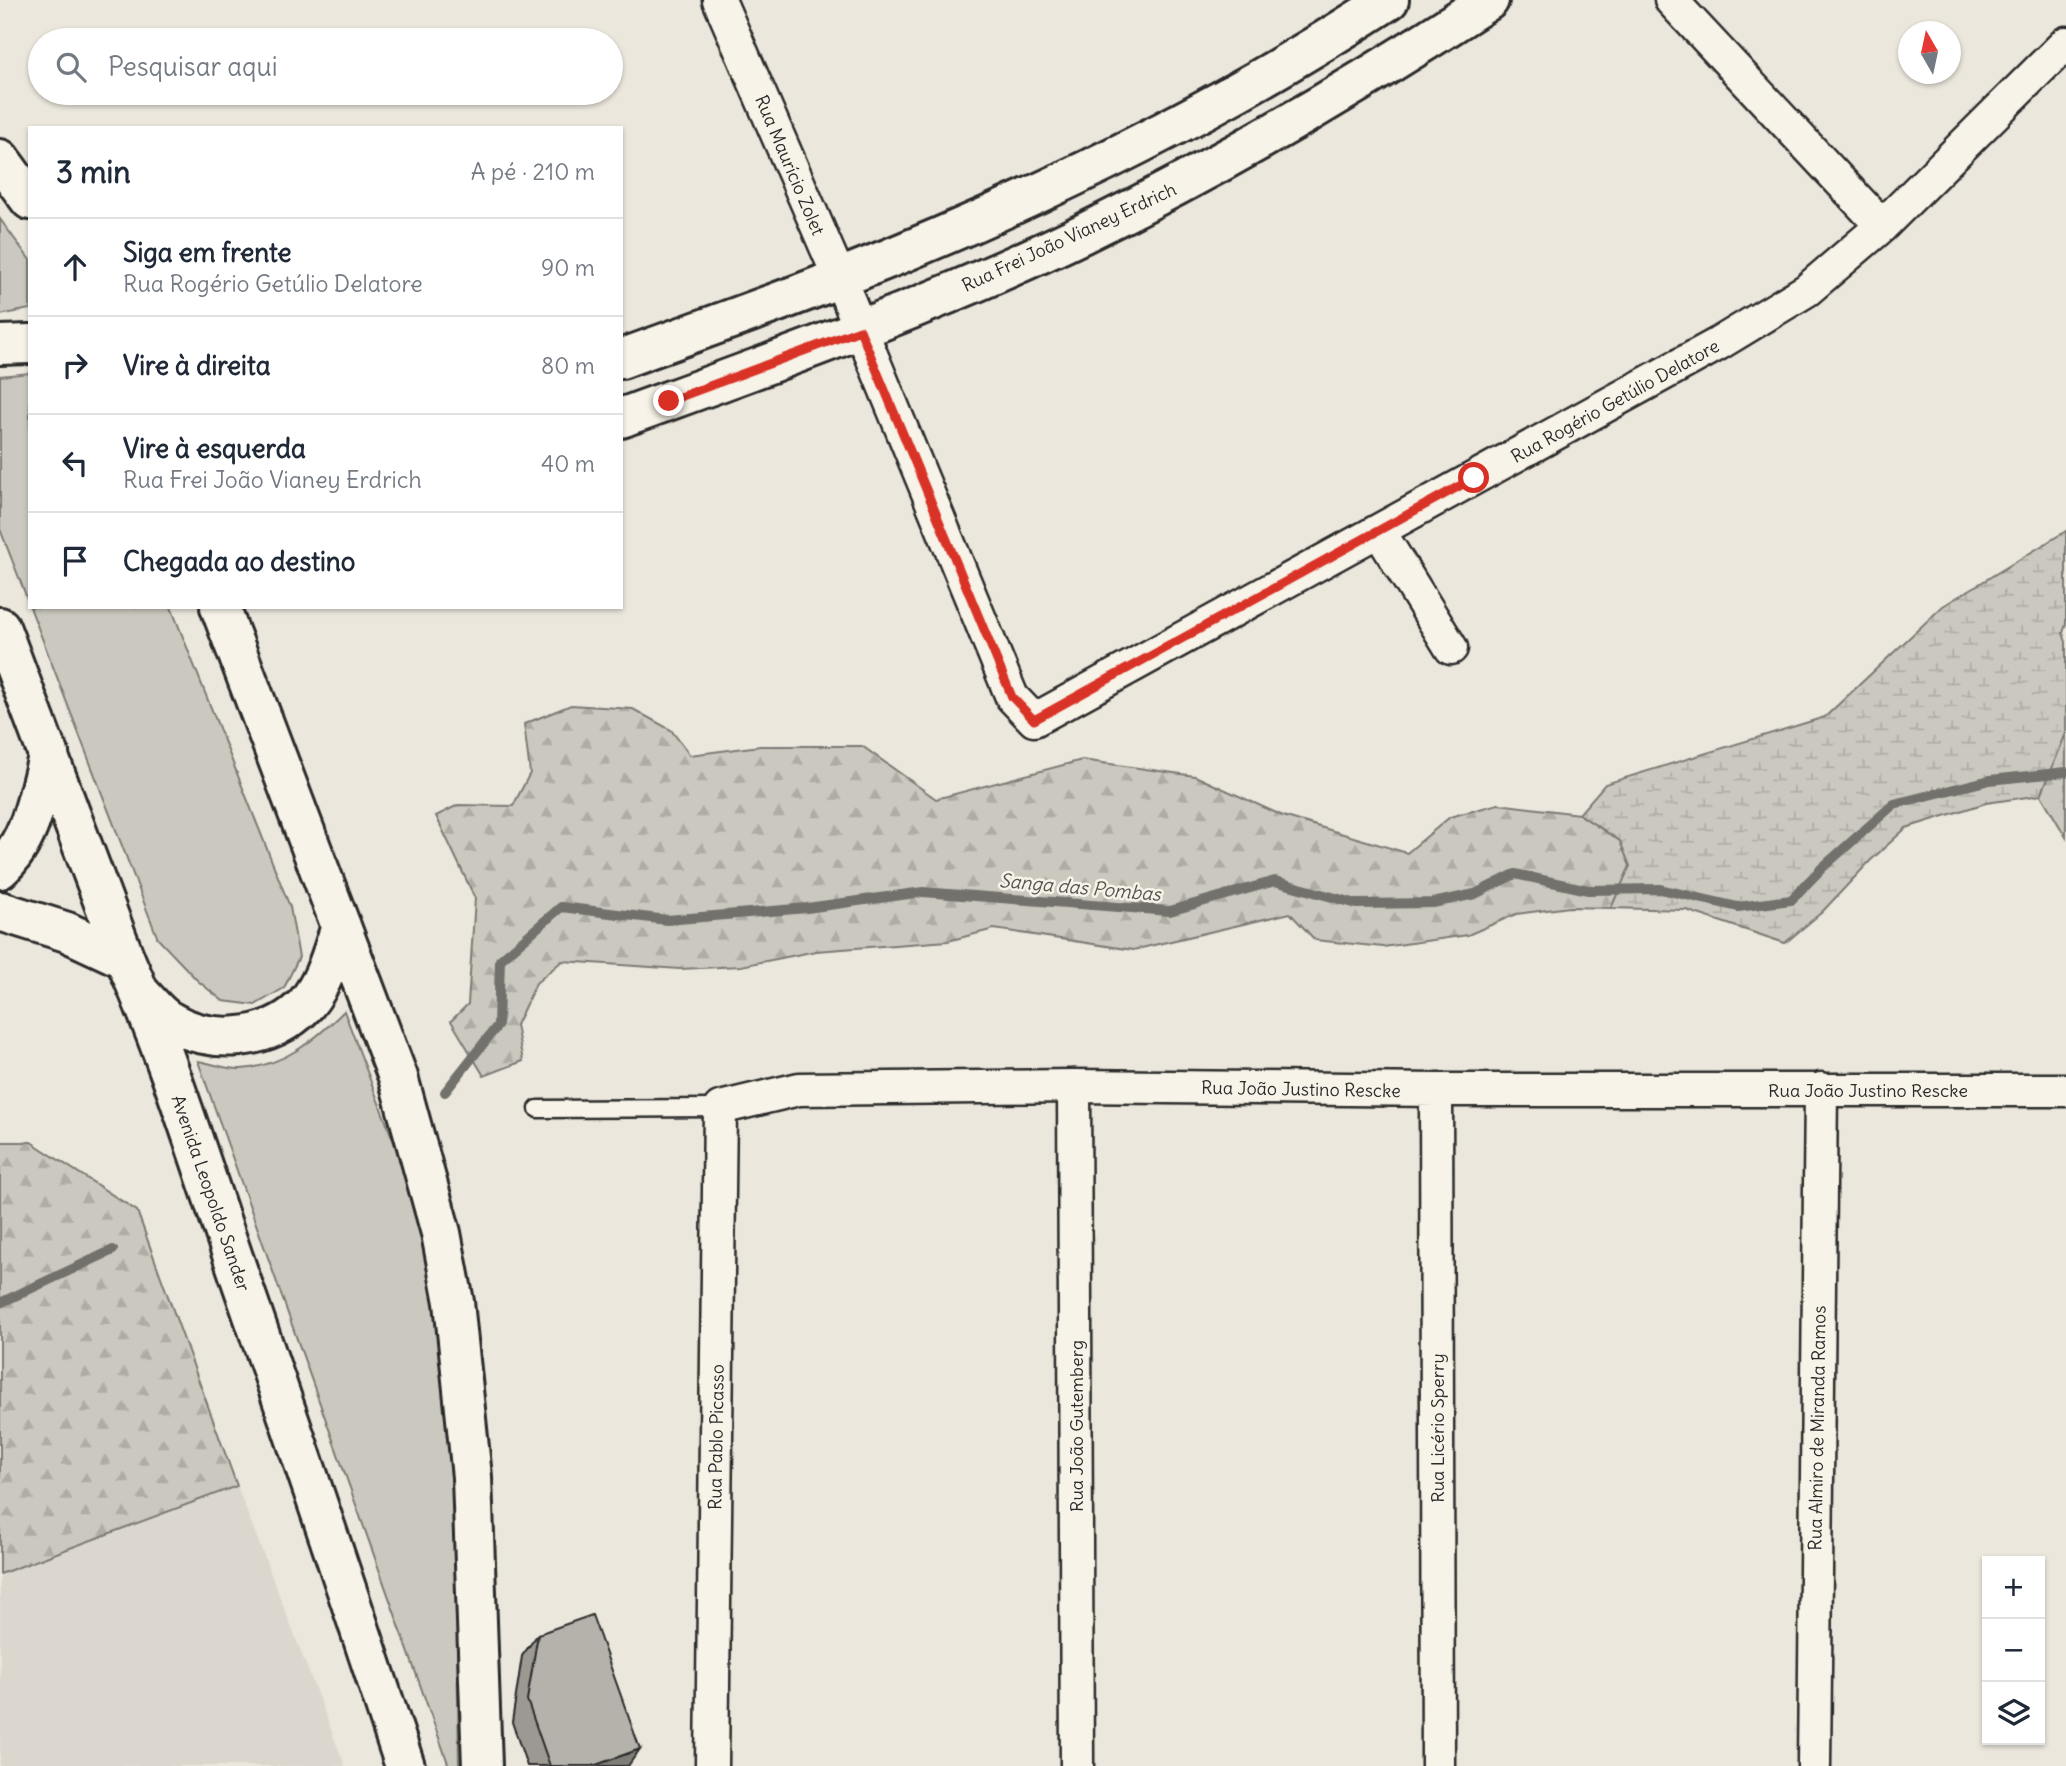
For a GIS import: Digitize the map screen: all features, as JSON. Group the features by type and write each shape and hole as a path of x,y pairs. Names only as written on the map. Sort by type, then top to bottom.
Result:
{"main road":[{"path":"623,358 839,279 1057,185 1267,74 1388,0"},
{"name":"Rua Frei João Vianey Erdrich","path":"623,417 860,330 1081,234 1189,180 1295,121 1399,60 1489,0"},
{"path":"0,159 28,197"},
{"path":"0,345 28,344"},
{"path":"221,609 398,1077 442,1233 454,1302 472,1477 482,1766"},
{"name":"Avenida Leopoldo Sander","path":"0,627 133,976 335,1552 405,1766"},
{"path":"0,869 12,859 30,824 49,753"},
{"path":"0,911 67,932 133,976 167,1019 201,1035 239,1038 275,1027 306,1004 326,972 341,926"}],"street":[{"name":"Rua Maurício Zolet","path":"719,0 839,279 1012,697 1034,720"},
{"path":"1671,0 1882,226"},
{"name":"Rua Rogério Getúlio Delatore","path":"1034,720 1718,344 1807,290 1882,226 2066,43"},
{"path":"1379,531 1451,648"},
{"name":"Rua João Justino Rescke","path":"720,1108 799,1088 1074,1086 1436,1090 2066,1090"},
{"name":"Rua João Gutemberg","path":"1074,1086 1077,1766"},
{"name":"Rua Almiro de Miranda Ramos","path":"1814,1766 1821,1089"},
{"name":"Rua Licério Sperry","path":"1436,1090 1438,1766"},
{"name":"Rua Pablo Picasso","path":"712,1766 720,1108"}],"lane":[{"name":"Rua João Justino Rescke","path":"538,1109 720,1108"}],"shaded area":[{"path":"237,1486 345,1766 0,1766 0,1574"}],"green space":[{"path":"0,219 28,257 28,309 0,315"},
{"path":"28,373 28,601 0,529 0,376"},
{"path":"2066,531 2066,624 2063,633 2066,642 2066,733 2041,795 1986,803 1906,828 1870,861 1822,912 1785,943 1686,910 1611,908 1630,866 1620,841 1579,814 1605,784 1825,717 1943,606"},
{"path":"31,609 172,609 290,907 299,957 284,988 255,1005 223,1001 198,981 158,939"},
{"path":"571,705 633,709 671,730 690,755 760,746 862,746 936,799 1082,760 1195,776 1283,816 1407,853 1450,817 1498,804 1579,814 1620,841 1631,867 1611,908 1570,907 1516,914 1468,935 1383,947 1315,940 1290,913 1133,950 994,929 948,941 816,951 741,966 680,969 562,961 536,983 516,1025 523,1061 484,1076 451,1021 468,1004 475,898 436,816 458,805 513,806 530,773 524,724"},
{"path":"2066,733 2066,837 2041,795"},
{"path":"344,1011 412,1190 429,1254 450,1414 459,1766 449,1766 198,1061 236,1069 271,1063 298,1050"},
{"path":"0,1142 31,1142 137,1211 237,1486 0,1574"}],"building":[{"path":"592,1615 640,1749 593,1766 550,1766 527,1700 538,1634"}],"waterway":[{"name":"Sanga das Pombas","path":"445,1092 498,1025 500,960 561,907 667,920 807,908 923,892 1170,911 1275,881 1357,904 1433,903 1475,894 1515,874 1588,890 1660,889 1738,907 1791,900 1822,868 1894,804 1990,780 2066,772"},
{"name":"Sanga das Pombas","path":"0,1303 113,1250"}],"route":[{"path":"669,401 860,330 1012,697 1034,720 1474,478"}]}
